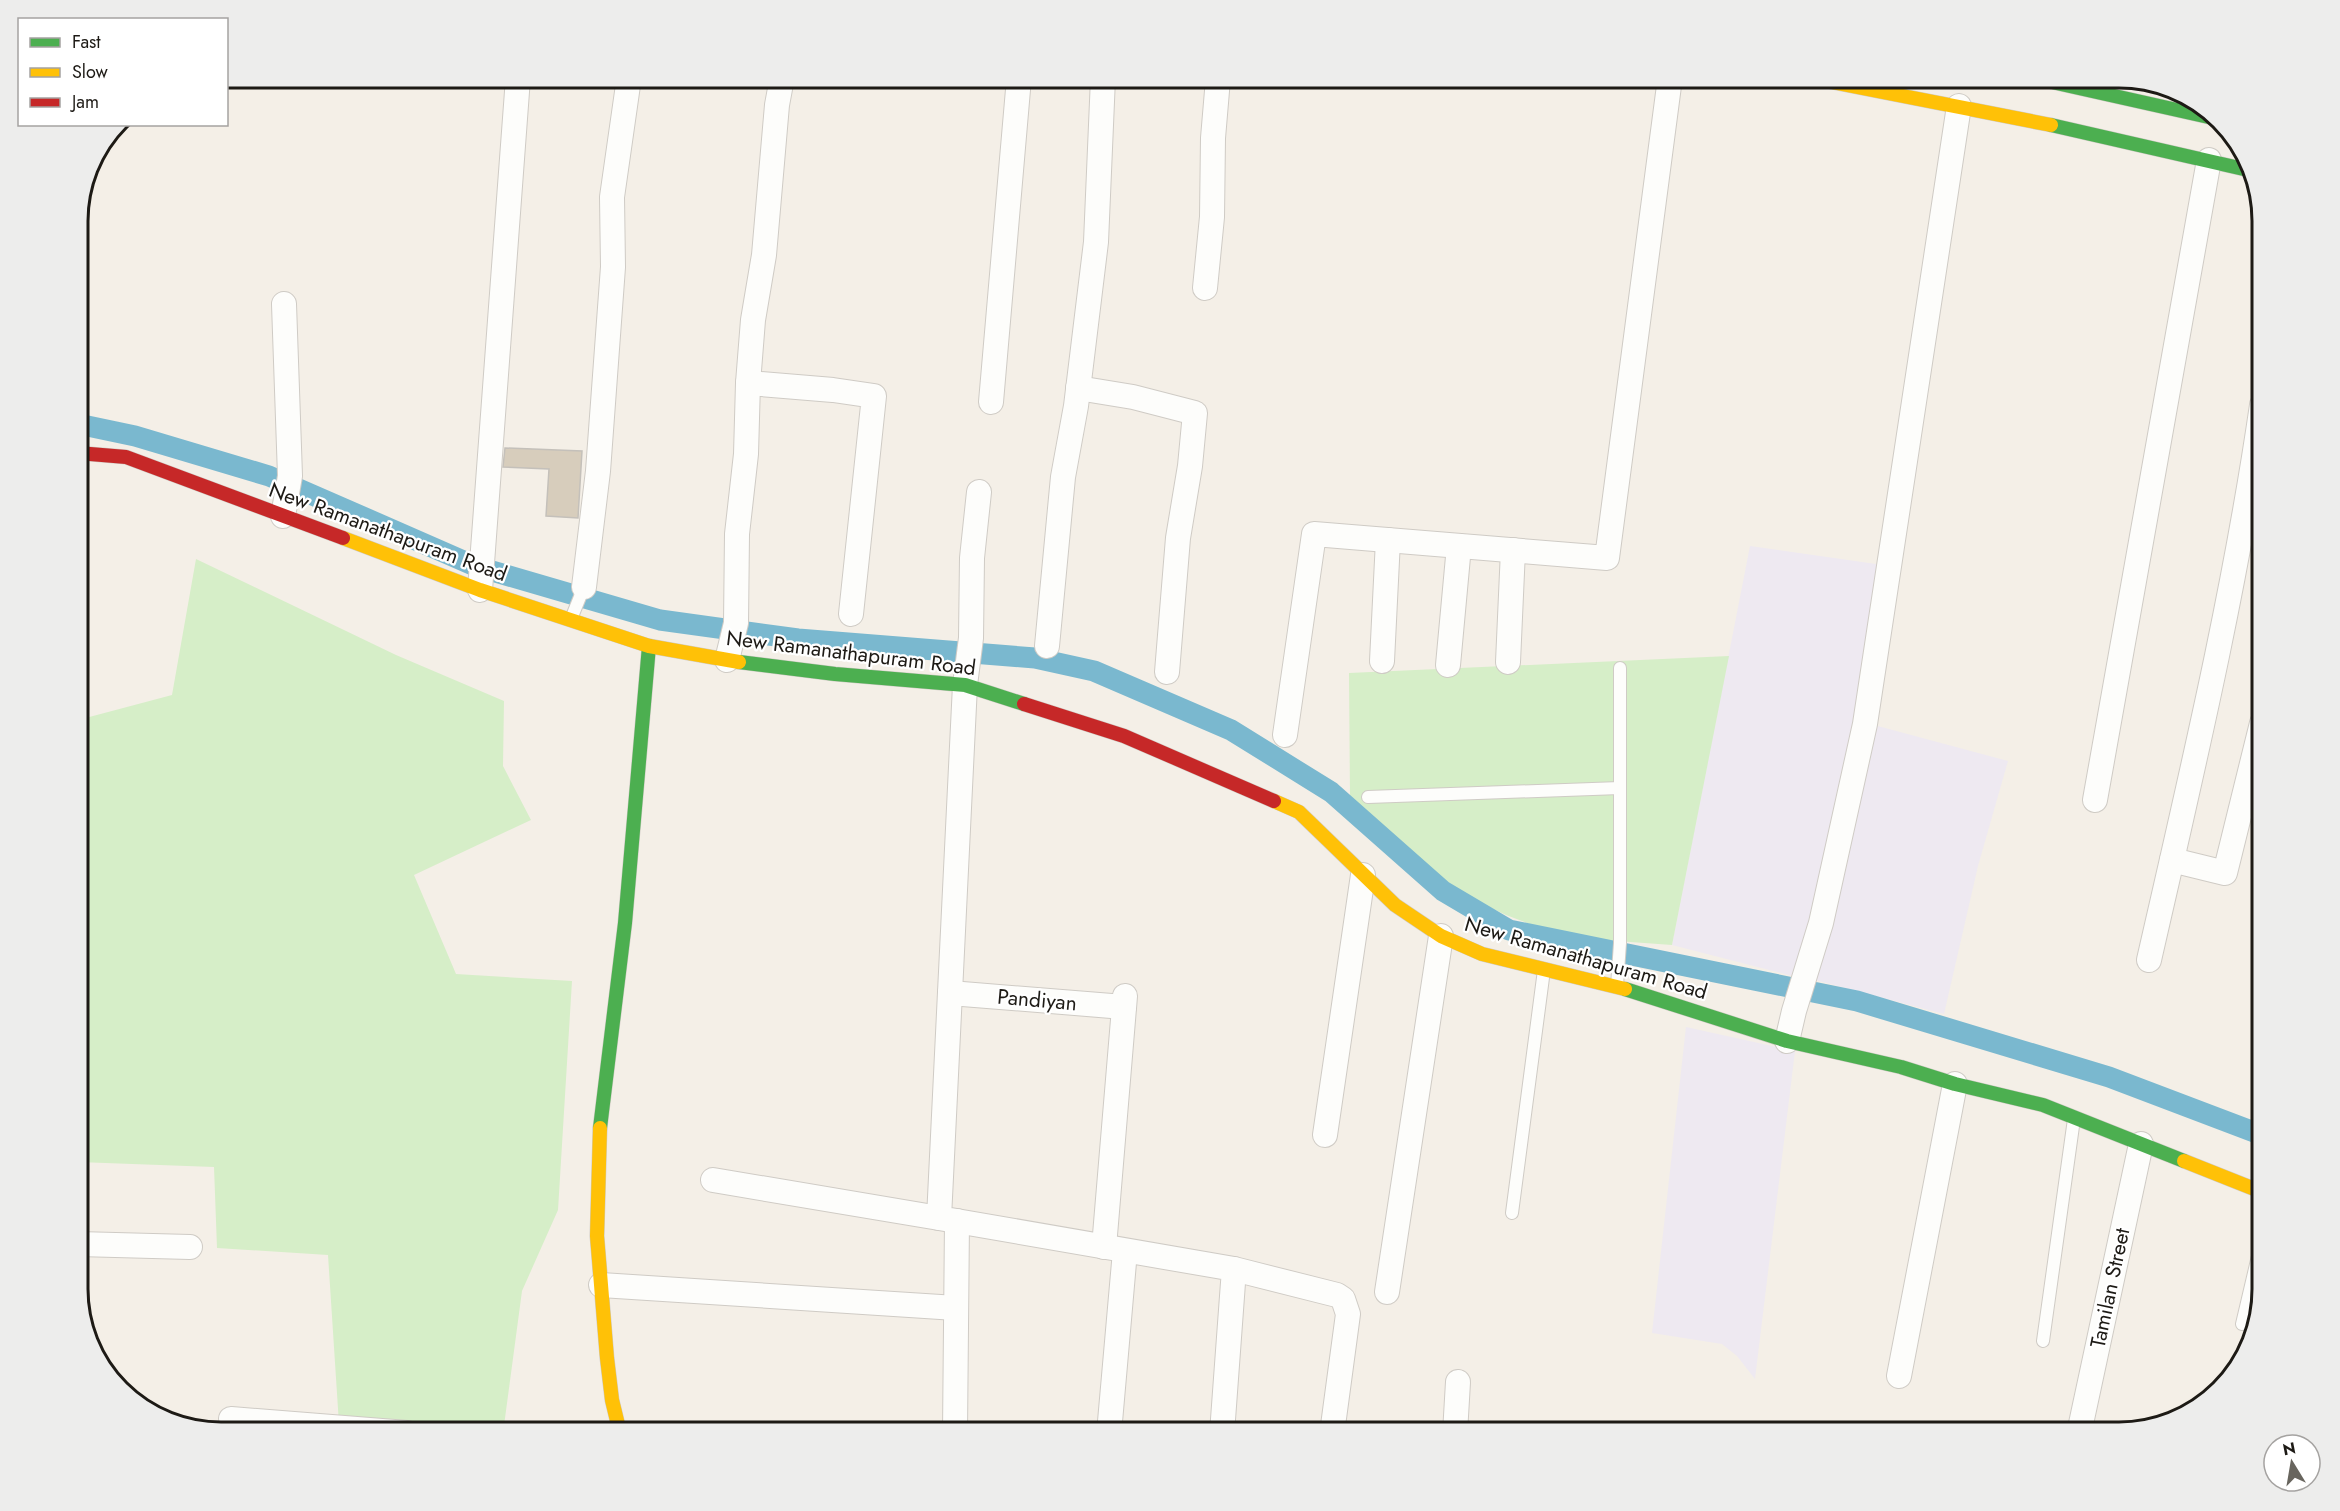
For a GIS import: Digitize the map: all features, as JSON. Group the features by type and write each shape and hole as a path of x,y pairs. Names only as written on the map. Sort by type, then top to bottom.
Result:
{"main road":[{"path":"1865,88 1959,106 2240,169"},
{"path":"2090,88 2181,104"},
{"name":"New Ramanathapuram Road","path":"89,454 126,456 287,495 482,572 570,620 649,646 732,641 835,674 968,663 1124,736 1299,812 1395,905 1441,936 1482,954 1617,987 1787,1041 1901,1067 1955,1084 2043,1105 2252,1188"},
{"path":"618,1423 612,1400 597,1236 600,1129 625,923 649,646"}],"street":[{"path":"1205,288 1212,217 1213,138 1217,88"},
{"path":"1285,735 1314,534 1607,558 1669,88"},
{"path":"482,572 517,89"},
{"path":"581,597 598,471 613,267 612,197 627,89"},
{"path":"732,641 737,534 746,454 753,320 764,255 780,89"},
{"path":"991,402 1018,89"},
{"path":"1047,646 1063,477 1078,388 1096,243 1098,148 1102,89"},
{"path":"1787,1041 1821,923 1865,724 1959,106"},
{"path":"2094,800 2209,160"},
{"path":"284,304 287,495"},
{"path":"748,383 874,396 851,614"},
{"path":"1078,388 1133,397 1195,413 1190,466 1178,538 1167,672"},
{"path":"2149,960 2228,600 2252,462"},
{"path":"955,1423 956,1308 948,1219 950,993 972,558 979,492"},
{"path":"1382,662 1388,540"},
{"path":"1448,665 1459,546"},
{"path":"1508,662 1513,550"},
{"path":"2172,860 2225,873 2252,764"},
{"path":"1325,1135 1363,875"},
{"path":"1387,1292 1441,936"},
{"name":"Pandiyan","path":"950,993 1125,1002 1114,1249"},
{"path":"1899,1376 1955,1084"},
{"name":"Tamilan Street","path":"2081,1423 2141,1144"},
{"path":"713,1180 1234,1269 1337,1295 1343,1299 1348,1314 1333,1423"},
{"path":"89,1244 190,1247"},
{"path":"1109,1423 1114,1249"},
{"path":"1223,1423 1234,1269"},
{"path":"601,1285 956,1308"},
{"path":"1456,1423 1458,1382"},
{"path":"231,1419 281,1423"}],"lane":[{"path":"570,620 581,597"},
{"path":"1617,987 1620,944 1620,668"},
{"path":"1368,797 1620,788"},
{"path":"1512,1213 1544,969"},
{"path":"2043,1341 2074,1118"},
{"path":"2242,1324 2252,1282"}],"shaded area":[{"path":"1750,546 1883,565 1858,714 1800,978 1672,945"},
{"path":"1874,725 2008,761 1978,866 1944,1014 1815,980"},
{"path":"1686,1027 1795,1051 1755,1379 1737,1356 1722,1344 1652,1333"}],"green space":[{"path":"196,559 396,655 504,701 503,766 531,820 414,875 456,974 572,981 558,1210 522,1291 504,1423 339,1423 328,1255 217,1248 214,1167 89,1162 89,717 172,695"},
{"path":"1729,656 1672,945 1589,939 1543,929 1506,915 1462,894 1429,869 1350,797 1349,673"}],"building":[{"path":"505,448 582,451 578,518 546,516 549,469 503,467"}],"waterway":[{"path":"89,426 135,436 269,476 475,566 660,620 798,639 1035,658 1094,671 1231,730 1331,792 1443,891 1509,930 1857,1001 2109,1077 2252,1131"}],"traffic: fast":[{"path":"2079,88 2197,114"},
{"path":"2051,125 2240,168"},
{"path":"600,1128 625,923 649,646"},
{"path":"739,662 835,674 965,685 1024,704"},
{"path":"1625,989 1787,1041 1901,1067 1955,1084 2043,1105 2184,1161"}],"traffic: slow":[{"path":"1863,88 2051,125"},
{"path":"343,538 480,590 649,646 739,662"},
{"path":"1274,801 1299,812 1395,905 1441,936 1482,954 1625,989"},
{"path":"600,1128 597,1236 607,1358 612,1400 618,1423"},
{"path":"2184,1161 2252,1188"}],"traffic: jam":[{"path":"89,454 126,457 343,538"},
{"path":"1024,704 1124,736 1274,801"}]}
